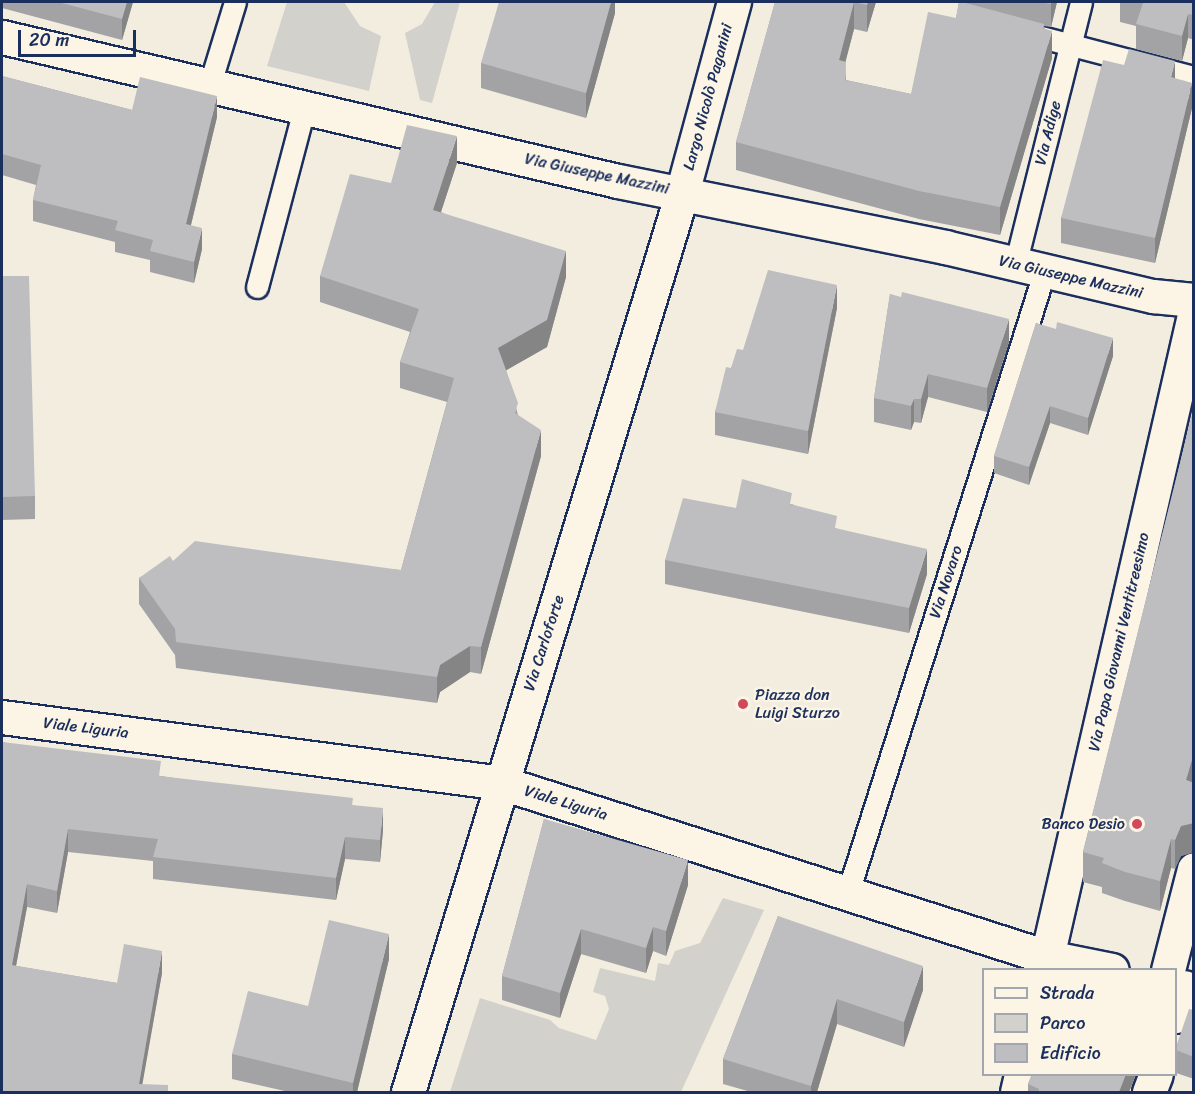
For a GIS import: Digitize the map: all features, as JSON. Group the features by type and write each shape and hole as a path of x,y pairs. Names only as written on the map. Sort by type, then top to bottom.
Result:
{"street":[{"name":"Largo Nicolò Paganini","path":"682,193 734,2"},
{"name":"Via Giuseppe Mazzini","path":"2,38 304,109 682,193 945,246 1029,269 1153,296 1194,300"},
{"name":"Via Carloforte","path":"408,1092 682,193"},
{"name":"Via Papa Giovanni Ventitreesimo","path":"1045,963 1194,315"},
{"name":"Viale Liguria","path":"2,717 502,783 848,892 1045,963 1101,968"},
{"path":"1180,989 1194,869"},
{"path":"1017,1092 1021,1076"},
{"path":"1149,1092 1155,1076"}],"lane":[{"path":"209,87 235,2"},
{"name":"Via Adige","path":"1029,269 1081,2"},
{"path":"1002,27 1194,76"},
{"path":"257,288 304,109"},
{"name":"Via Novaro","path":"848,892 1029,269"}],"green space":[{"path":"287,2 344,2 360,26 381,36 369,91 267,66"},
{"path":"435,2 460,2 432,103 420,100 405,33 422,24"},
{"path":"723,898 764,910 681,1092 450,1092 480,998 550,1020 559,1028 596,1040 609,1009 605,996 593,992 600,968 655,981 658,963 669,965 675,951 700,943"}],"building":[{"path":"58,2 127,2 122,19"},
{"path":"499,2 611,2 586,93 481,63"},
{"path":"775,2 854,2 839,60 846,62 845,80 911,94 928,12 956,18 959,2 962,2 1044,24 1043,28 1052,31 1000,207 919,191 736,142"},
{"path":"1137,2 1194,2 1194,15 1188,14 1182,36 1136,24 1143,3"},
{"path":"1129,49 1175,61 1171,77 1192,83 1155,238 1061,218 1103,60 1124,65"},
{"path":"2,76 132,110 140,77 217,96 186,224 202,228 194,262 150,251 153,240 115,230 118,221 33,200 41,165 2,154"},
{"path":"407,125 457,136 433,210 566,251 547,320 498,348 518,403 515,413 541,430 481,647 470,646 440,665 437,677 176,642 175,629 139,578 170,556 173,561 195,541 401,570 454,378 400,362 419,309 320,276 350,174 391,183"},
{"path":"768,270 837,285 808,431 715,412 726,367 731,368 737,349 743,350"},
{"path":"2,276 29,276 35,496 2,497"},
{"path":"902,292 1009,319 987,388 928,374 921,399 914,399 911,406 874,398 890,294 901,297"},
{"path":"1057,322 1113,338 1088,418 1050,406 1029,467 994,456 1036,323 1056,329"},
{"path":"1194,407 1194,753 1186,780 1194,783 1194,823 1181,826 1175,840 1171,839 1160,881 1125,872 1102,863 1104,858 1083,852"},
{"path":"742,479 792,493 790,504 837,516 835,528 927,549 909,608 665,560 683,498 736,508"},
{"path":"2,742 161,761 159,776 353,798 352,805 383,808 380,840 345,837 336,878 153,857 158,839 68,829 57,891 27,884 12,965 117,983 124,944 162,951 139,1084 168,1085 168,1092 2,1092"},
{"path":"544,819 688,860 666,931 653,927 646,948 581,929 560,993 502,976"},
{"path":"778,916 923,966 904,1022 837,999 811,1086 723,1059"},
{"path":"329,920 389,934 353,1083 232,1054 248,991 308,1006"},
{"path":"1189,1009 1194,1010 1194,1057 1177,1050"},
{"path":"1031,1076 1125,1076 1119,1092 1038,1092 1039,1089 1028,1084"}],"place":[{"name":"Piazza don Luigi Sturzo","path":"743,704"},
{"name":"Banco Desio","path":"1137,824"}]}
